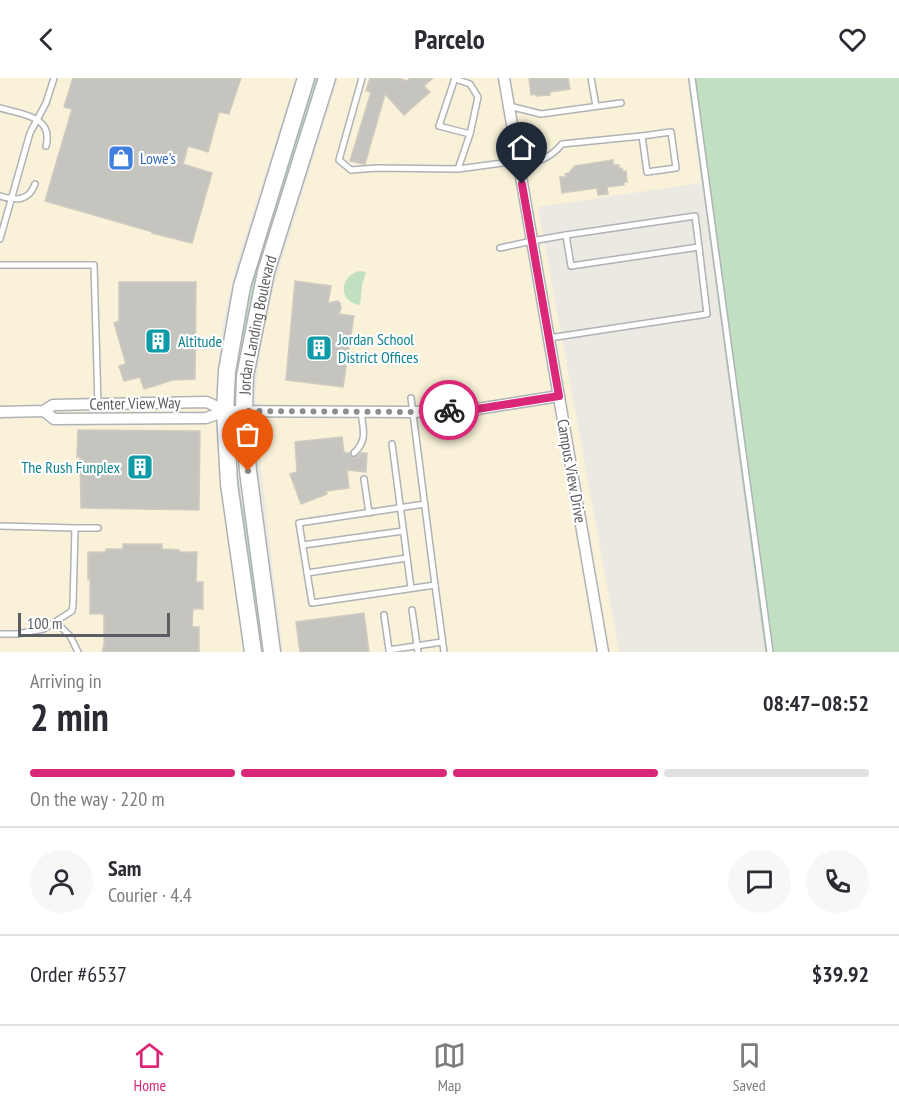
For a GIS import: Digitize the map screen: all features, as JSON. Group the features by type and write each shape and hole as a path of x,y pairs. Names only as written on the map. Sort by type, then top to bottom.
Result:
{"main road":[{"name":"Jordan Landing Boulevard","path":"253,652 230,484 225,411 227,371 242,286 306,78"},
{"name":"Jordan Landing Boulevard","path":"272,652 248,471 244,411 245,376 266,272 327,78"}],"street":[{"name":"Campus View Drive","path":"504,78 603,652"},
{"name":"Center View Way","path":"44,411 54,419 206,418 225,411 413,412 477,409 559,396"},
{"name":"Center View Way","path":"0,412 44,411 53,405 207,402 225,411"}],"lane":[{"path":"0,239 28,139 46,103 54,78"},
{"path":"362,78 339,160 351,170 458,169 519,163 543,160 562,144 671,132 676,168 647,172 642,136"},
{"path":"591,78 596,106"},
{"path":"692,78 770,652"},
{"path":"458,169 470,134 477,97 470,84 455,79 439,126 470,134"},
{"path":"509,106 541,114 621,103"},
{"path":"0,108 37,119 47,133 46,146"},
{"path":"0,196 10,199 27,197 35,184"},
{"path":"500,248 532,240 695,216 707,314 549,338"},
{"path":"566,235 571,266 699,247"},
{"path":"0,265 94,266 98,405"},
{"path":"411,398 444,652"},
{"path":"354,453 363,442 361,412"},
{"path":"392,444 411,588"},
{"path":"364,479 369,513"},
{"path":"425,504 299,523 312,603 435,585"},
{"path":"0,526 98,528"},
{"path":"0,634 44,630 72,611 75,528"},
{"path":"303,545 404,531"},
{"path":"307,573 407,558"},
{"path":"412,610 418,649"},
{"path":"384,615 389,651 418,649 442,642"},
{"path":"56,622 70,636 78,652"}],"shaded area":[{"path":"0,78 296,78 236,265 222,327 217,377 216,434 243,652 0,652"},
{"path":"338,78 687,78 701,183 538,207 619,652 283,652 257,436 256,389 263,332 276,279"}],"green space":[{"path":"311,78 321,78 237,389 249,279"},
{"path":"688,78 899,78 899,652 765,652"},
{"path":"359,271 366,272 360,305 348,299 344,289 348,278"},
{"path":"235,449 241,500 250,532 267,652 258,652 237,497"}],"building":[{"name":"Lowe's","path":"73,78 241,78 229,114 219,112 208,152 188,146 183,164 212,173 192,243 45,201 72,109 64,107"},
{"path":"370,78 398,78 407,81 410,78 433,78 424,86 430,92 404,115 385,94 365,164 363,164 350,161 371,92 366,91"},
{"path":"529,78 568,78 570,89 550,92 550,95 531,95"},
{"path":"613,160 613,165 619,165 619,169 626,171 627,182 624,182 624,185 607,187 608,194 598,195 597,188 562,193 560,177 566,177 565,174 575,166"},
{"name":"Jordan School District Offices","path":"295,281 331,286 328,303 338,301 341,308 339,314 354,316 343,387 286,380"},
{"name":"Altitude","path":"119,282 196,282 195,379 173,380 144,389 140,377 124,381 119,366 126,364 114,323 119,321"},
{"name":"The Rush Funplex","path":"78,430 200,431 199,510 81,508 80,457 77,457"},
{"path":"342,437 344,453 349,453 354,458 361,453 367,453 366,472 347,470 349,488 326,491 327,494 301,504 290,474 297,472 295,442"},
{"path":"123,544 162,544 162,549 197,552 196,582 203,582 203,609 193,609 192,627 199,627 199,652 102,652 104,614 90,614 88,552 123,549"},
{"path":"364,613 369,652 300,652 296,622"}],"way so far":[{"path":"248,471 244,411 413,412 449,410"}],"place":[{"name":"Lowe's","path":"121,158"},
{"name":"Altitude","path":"158,341"},
{"name":"Jordan School District Offices","path":"319,348"},
{"name":"The Rush Funplex","path":"140,467"}],"route":[{"path":"449,410 477,409 559,396 522,184"}]}
